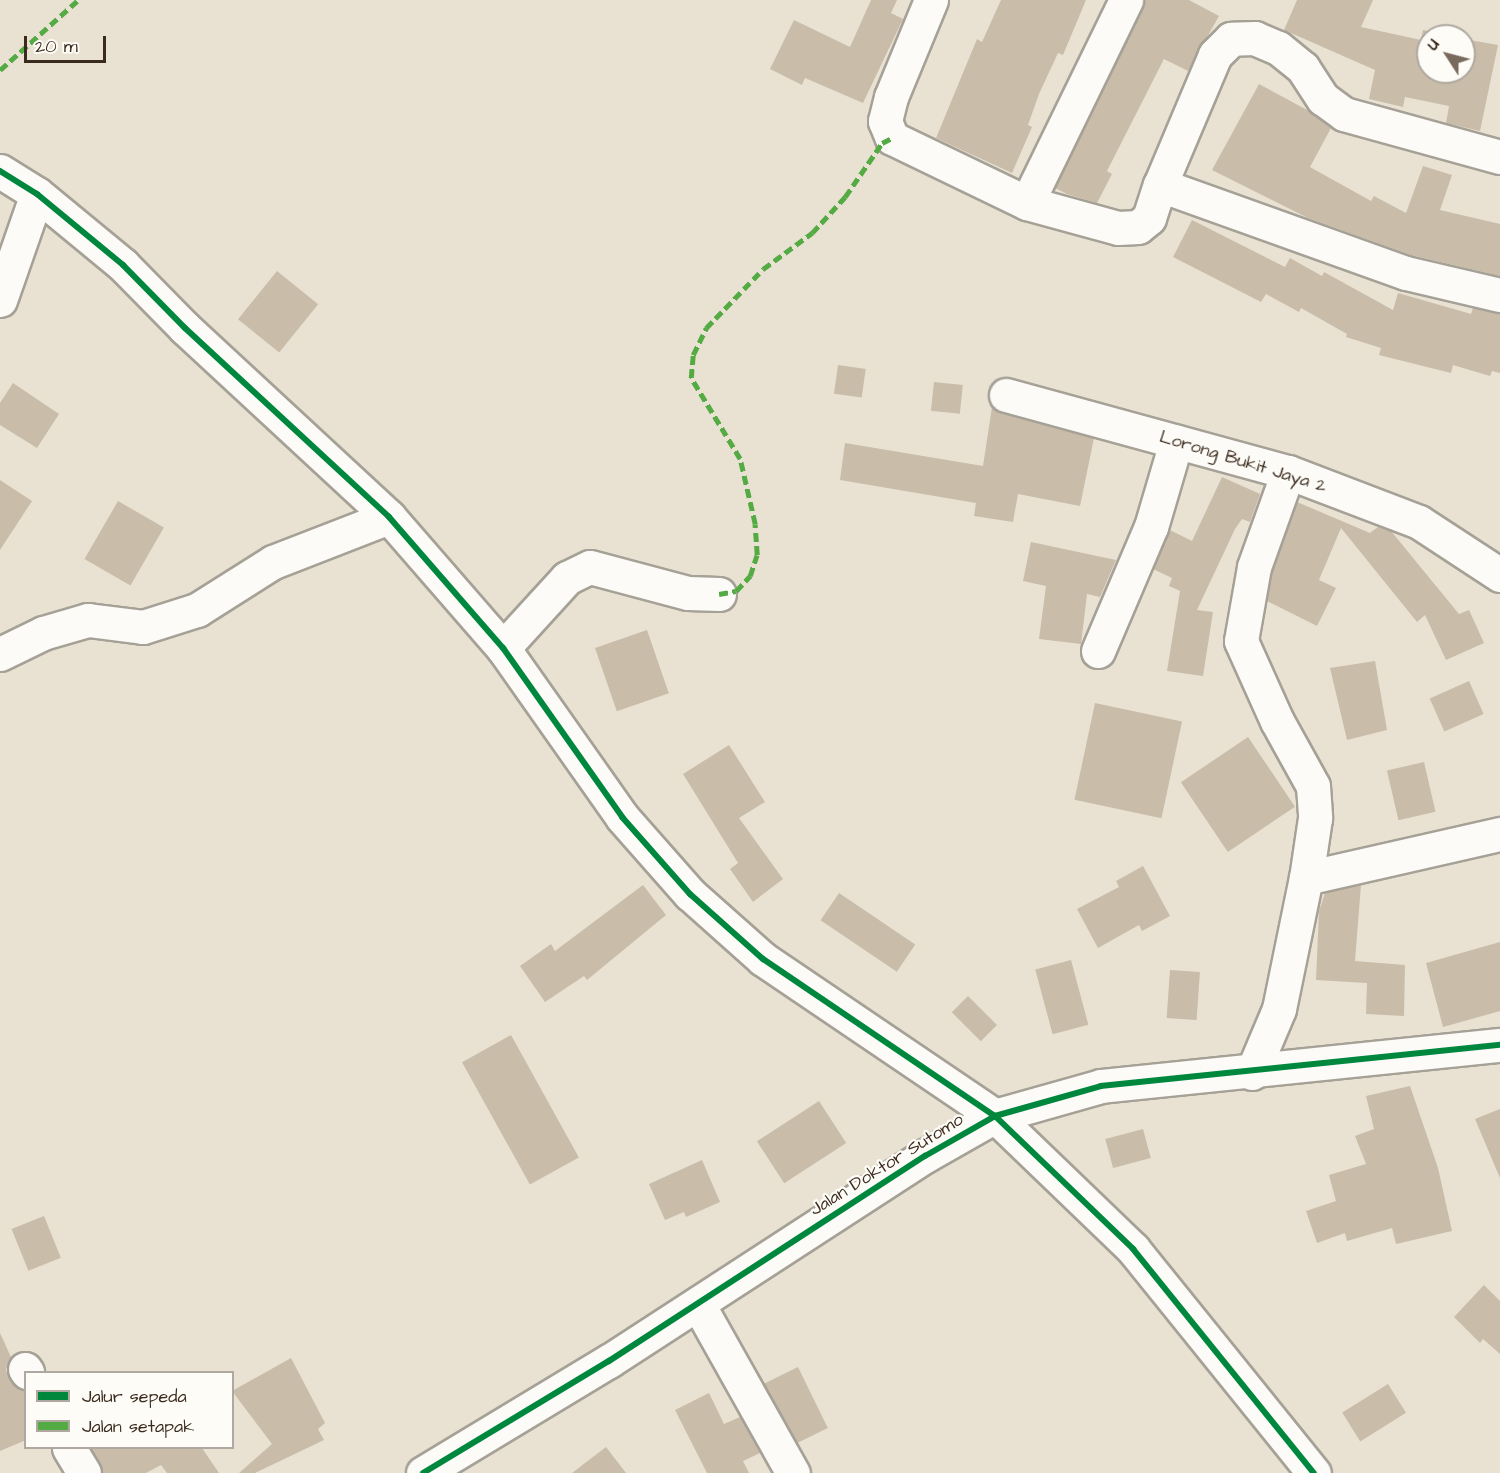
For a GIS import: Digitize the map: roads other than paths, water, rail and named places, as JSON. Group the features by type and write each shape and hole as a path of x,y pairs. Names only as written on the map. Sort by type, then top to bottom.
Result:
{"street":[{"path":"931,0 891,97 885,121 892,138 1027,203 1118,228 1138,227 1149,218 1215,55 1231,39 1255,38 1278,48 1304,68 1323,99 1344,114 1500,157"},
{"path":"1027,203 1126,0"},
{"path":"0,171 37,194 123,265 185,328 389,517 503,648 622,817 690,894 763,959 995,1116 1133,1249 1314,1473"},
{"path":"1165,175 1406,273 1500,295"},
{"path":"0,300 37,194"},
{"name":"Lorong Bukit Jaya 2","path":"1006,395 1288,472 1419,522 1500,575"},
{"path":"1098,651 1151,527 1176,442"},
{"path":"1252,1073 1279,1009 1306,878 1315,818 1313,786 1277,722 1241,641 1254,567 1288,472"},
{"path":"0,654 43,633 88,620 143,627 196,610 273,562 389,517"},
{"path":"503,648 567,578 590,567 688,593 719,594"},
{"path":"1306,878 1500,834"},
{"name":"Jalan Doktor Sutomo","path":"423,1473 698,1304 857,1199 995,1116 1101,1086 1252,1073 1500,1045"},
{"path":"698,1304 793,1473"},
{"path":"70,1449 84,1473"}]}
